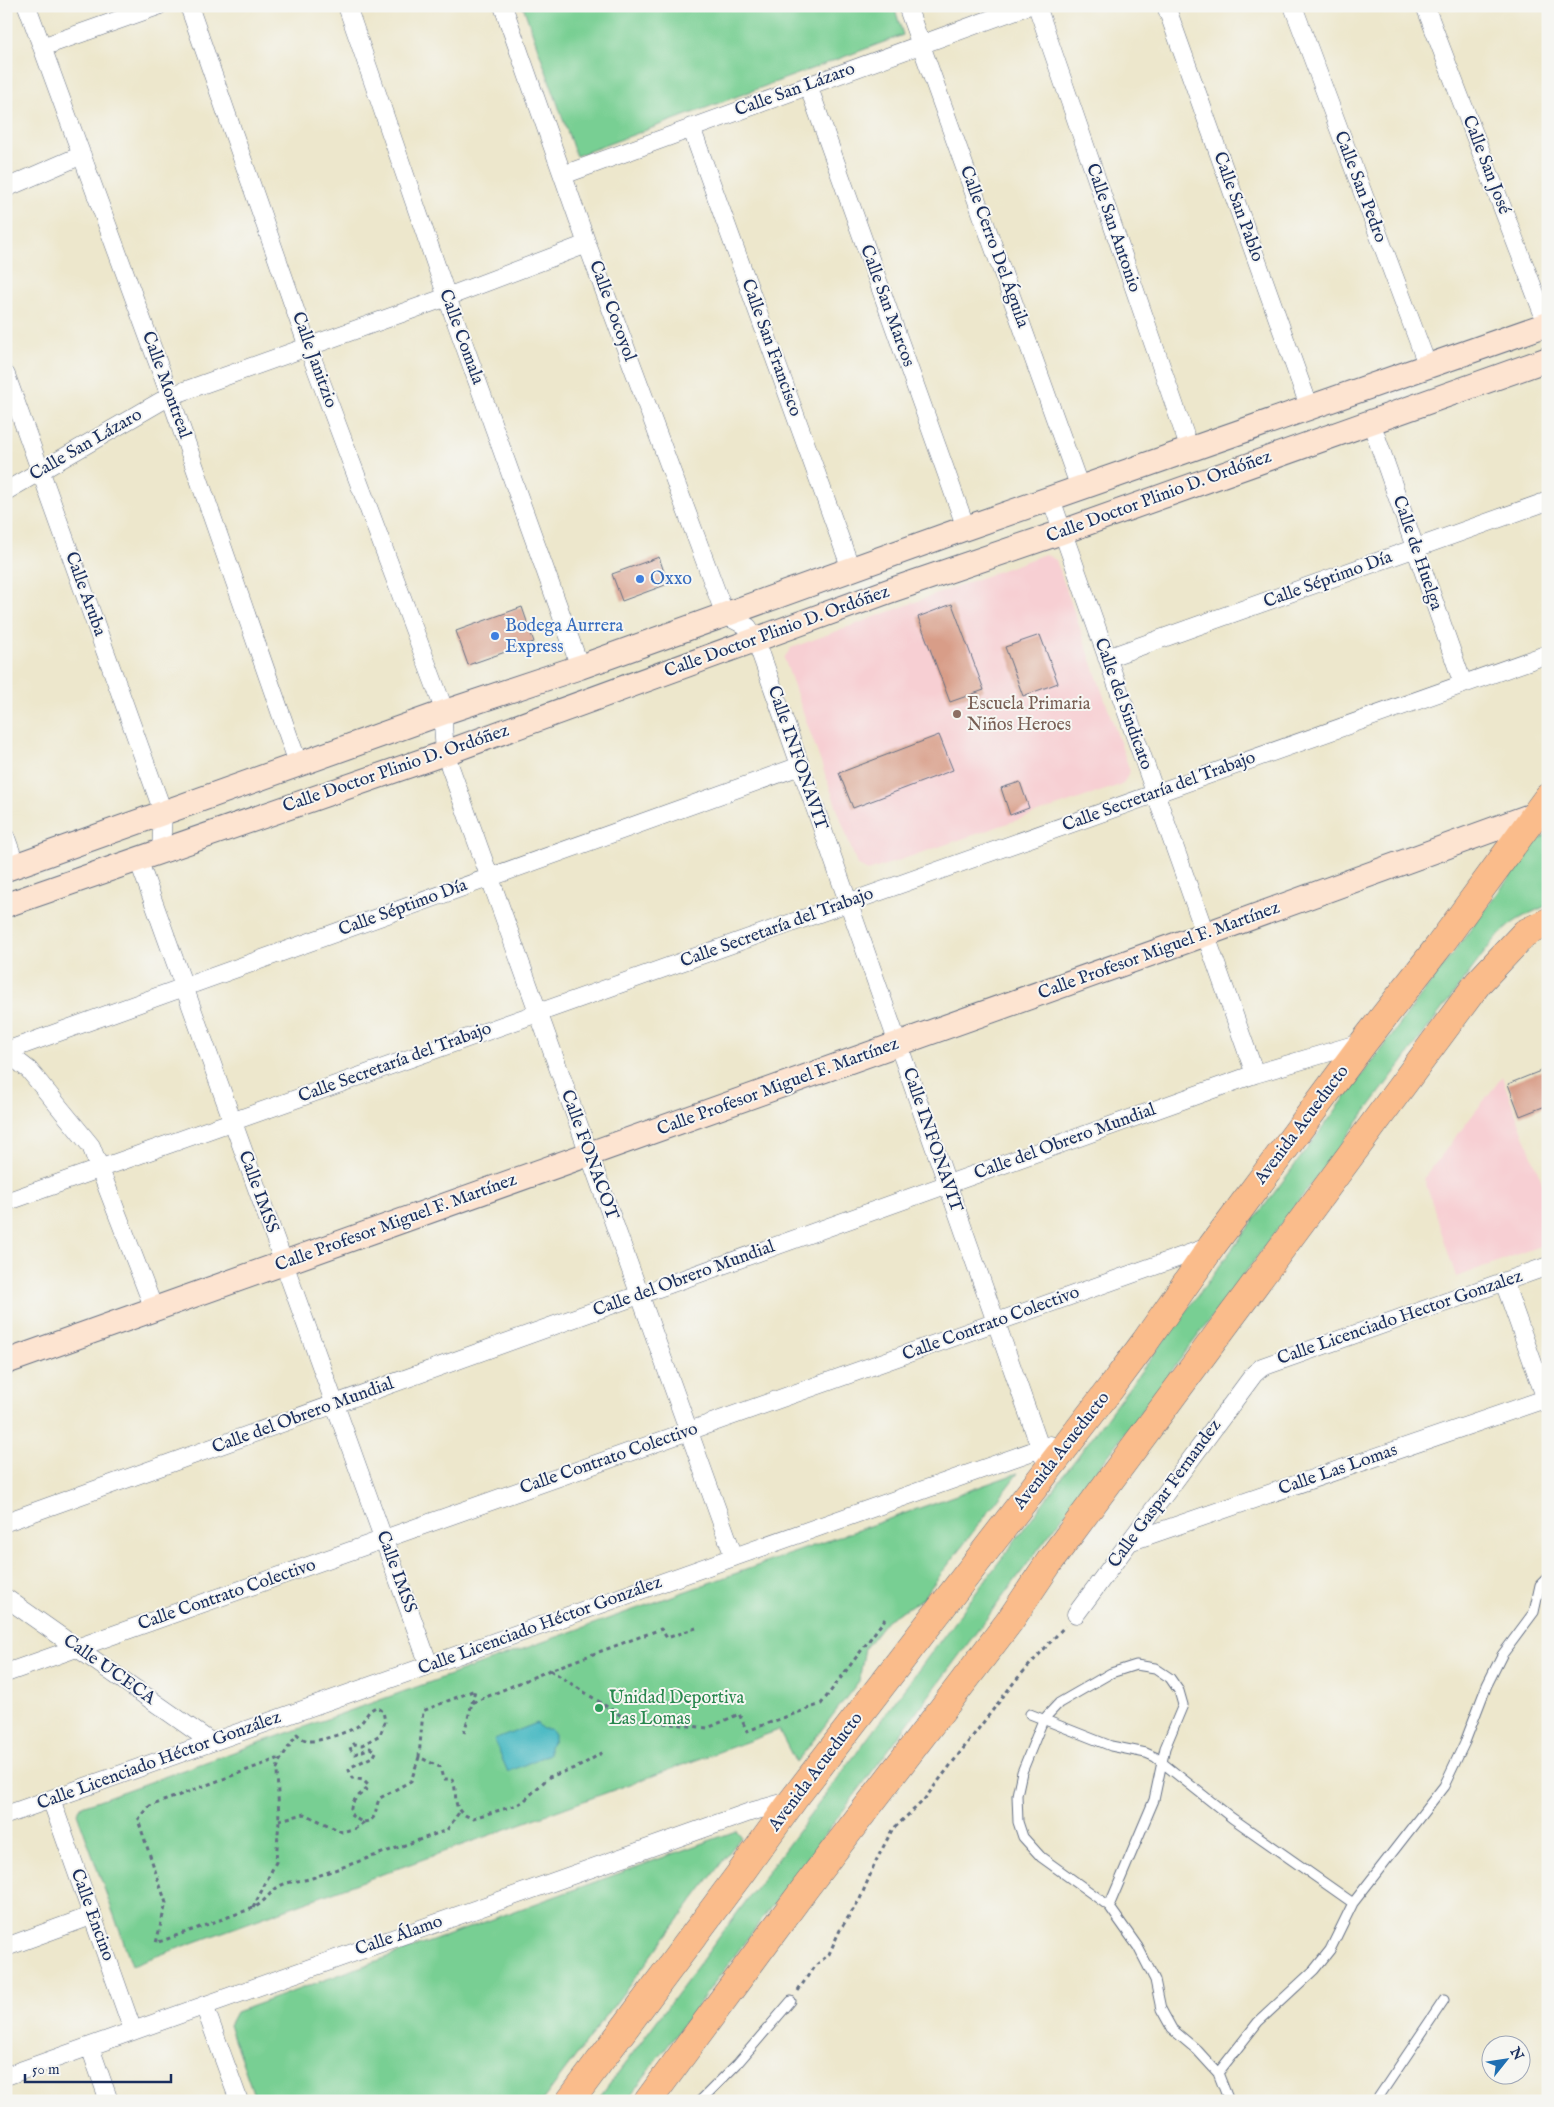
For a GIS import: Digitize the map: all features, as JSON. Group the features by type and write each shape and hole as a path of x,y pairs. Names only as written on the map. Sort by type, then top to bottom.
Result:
{"main road":[{"name":"Avenida Acueducto","path":"570,2101 742,1871 1044,1459 1074,1436 1364,1042 1544,807"},
{"path":"648,2101 806,1887 1003,1629 1050,1561 1478,983 1525,933 1548,922"}],"street":[{"name":"Calle Montreal","path":"28,6 170,396 299,766"},
{"path":"42,48 158,6"},
{"name":"Calle Janitzio","path":"190,6 308,347 444,712"},
{"name":"Calle Comala","path":"347,6 447,297 580,667"},
{"name":"Calle Cocoyol","path":"503,6 587,244 725,615"},
{"name":"Calle Cerro Del Águila","path":"907,6 1080,488"},
{"name":"Calle San Lázaro","path":"563,175 1028,6"},
{"name":"Calle San Antonio","path":"1037,6 1190,450"},
{"name":"Calle San Pablo","path":"1166,6 1310,409"},
{"name":"Calle San Pedro","path":"1293,6 1428,367"},
{"name":"Calle San José","path":"1426,6 1547,324"},
{"name":"Calle San Marcos","path":"808,85 966,528"},
{"name":"Calle San Francisco","path":"691,127 851,569"},
{"path":"6,188 82,155"},
{"name":"Calle San Lázaro","path":"6,491 170,396 447,297 587,244"},
{"name":"Calle Doctor Plinio D. Ordóñez","path":"11,868 163,812 299,766 444,712 580,667 966,528 1310,409 1547,324"},
{"name":"Calle Doctor Plinio D. Ordóñez","path":"6,905 445,753 889,591 1062,532 1548,359"},
{"name":"Calle Aruba","path":"6,375 163,812"},
{"name":"Calle de Huelga","path":"1371,422 1463,684"},
{"name":"Calle del Sindicato","path":"1051,499 1255,1074"},
{"name":"Calle Séptimo Día","path":"1107,658 1548,501"},
{"path":"878,560 889,591"},
{"path":"725,615 748,627 756,640"},
{"name":"Calle INFONAVIT","path":"756,640 1044,1459"},
{"name":"Calle Secretaría del Trabajo","path":"6,1202 1548,654"},
{"name":"Calle FONACOT","path":"444,712 443,736 445,753 734,1557"},
{"name":"Calle Séptimo Día","path":"6,1051 800,766"},
{"name":"Calle Profesor Miguel F. Martínez","path":"6,1362 1206,934 1544,807"},
{"path":"161,852 163,812"},
{"path":"6,838 11,868"},
{"name":"Calle IMSS","path":"138,859 429,1665"},
{"name":"Calle del Obrero Mundial","path":"6,1522 1255,1074 1364,1042"},
{"path":"6,1051 29,1070 92,1146 154,1309"},
{"name":"Calle Contrato Colectivo","path":"6,1673 1212,1246"},
{"name":"Calle Licenciado Hector Gonzalez","path":"1254,1374 1270,1363 1548,1266"},
{"path":"1504,1282 1547,1400"},
{"name":"Calle Gaspar Fernandez","path":"1076,1614 1254,1374"},
{"name":"Calle Las Lomas","path":"1129,1542 1547,1400"},
{"name":"Calle Licenciado Héctor González","path":"6,1815 734,1557 1044,1459"},
{"name":"Calle UCECA","path":"6,1598 211,1742"},
{"name":"Calle Encino","path":"51,1799 133,2031"},
{"name":"Calle Álamo","path":"6,2076 741,1815 793,1800"},
{"path":"6,1947 91,1916"},
{"path":"204,2005 239,2101"},
{"path":"90,2046 109,2101"}],"lane":[{"path":"1218,2073 1258,2022 1314,1970 1330,1950 1353,1903 1444,1786 1502,1655 1534,1612 1540,1585 1548,1577"},
{"path":"1109,1906 1154,1800 1168,1740 1182,1705 1179,1692 1170,1678 1155,1668 1136,1665 1111,1673 1059,1703 1043,1720 1022,1772 1016,1795 1016,1809 1020,1829 1026,1842 1041,1857 1109,1906 1138,1947 1155,1980 1161,2009 1172,2029 1218,2073 1229,2101"},
{"path":"1030,1714 1111,1746 1146,1753 1162,1762 1232,1818 1353,1903"},
{"path":"1376,2101 1444,2000"},
{"path":"700,2101 737,2064 791,2001"}],"path":[{"path":"791,2001 813,1968 829,1954 840,1930 860,1900 876,1860 892,1830 923,1801 1015,1681 1076,1614"},
{"path":"550,1670 626,1719 708,1728 739,1714 747,1731 821,1704 885,1619"},
{"path":"472,1703 550,1670 661,1630 667,1638 696,1628"},
{"path":"279,1820 304,1814 342,1832 356,1828 376,1816 380,1798 411,1781 419,1757 423,1711 475,1690 464,1733"},
{"path":"253,1908 276,1862 279,1820 277,1770 279,1762 297,1734 302,1739 310,1741 355,1728 370,1710 376,1707 380,1708 385,1716 384,1726 380,1735 362,1745 354,1744 350,1747 355,1754 370,1748 376,1752 374,1756 351,1767 349,1770 352,1778 363,1780 368,1785 367,1790 354,1799 350,1810 355,1819 364,1822"},
{"path":"419,1757 440,1767 444,1779 452,1779 456,1789 455,1800 460,1810 466,1816 473,1818 517,1805 549,1777 575,1768 606,1751"},
{"path":"279,1762 277,1760 150,1806 138,1820 166,1903 156,1943 253,1908 266,1899 276,1888 289,1881 302,1881 312,1878 447,1830 460,1810"}],"shaded area":[{"name":"Escuela Primaria Niños Heroes","path":"1045,554 1056,560 1130,771 1123,784 868,871 857,865 784,658 791,648"},
{"path":"1502,1077 1548,1198 1548,1243 1456,1277 1424,1178"}],"green space":[{"path":"523,6 894,6 903,35 576,156"},
{"path":"1548,833 1548,905 1514,922 1487,949 626,2101 597,2101 1535,843"},
{"name":"Unidad Deportiva Las Lomas","path":"1018,1473 922,1599 887,1620 865,1648 859,1681 796,1763 779,1730 132,1965 77,1813 82,1806"},
{"path":"736,1831 741,1837 542,2101 256,2101 229,2025 236,2012"}],"water":[{"path":"537,1723 542,1729 550,1729 554,1734 554,1741 549,1746 549,1754 508,1772 494,1740"}],"building":[{"name":"Oxxo","path":"659,557 668,584 622,601 612,574"},
{"path":"952,604 984,690 950,702 918,617"},
{"name":"Bodega Aurrera Express","path":"522,607 534,642 468,665 456,631"},
{"path":"1040,635 1058,683 1023,696 1005,647"},
{"path":"939,735 953,770 853,808 839,773"},
{"path":"1020,782 1029,808 1010,815 1001,788"},
{"path":"1548,1068 1548,1105 1520,1116 1508,1084"}],"place":[{"name":"Oxxo","path":"640,579"},
{"name":"Bodega Aurrera Express","path":"495,636"},
{"name":"Escuela Primaria Niños Heroes","path":"957,714"},
{"name":"Unidad Deportiva Las Lomas","path":"599,1708"}]}
